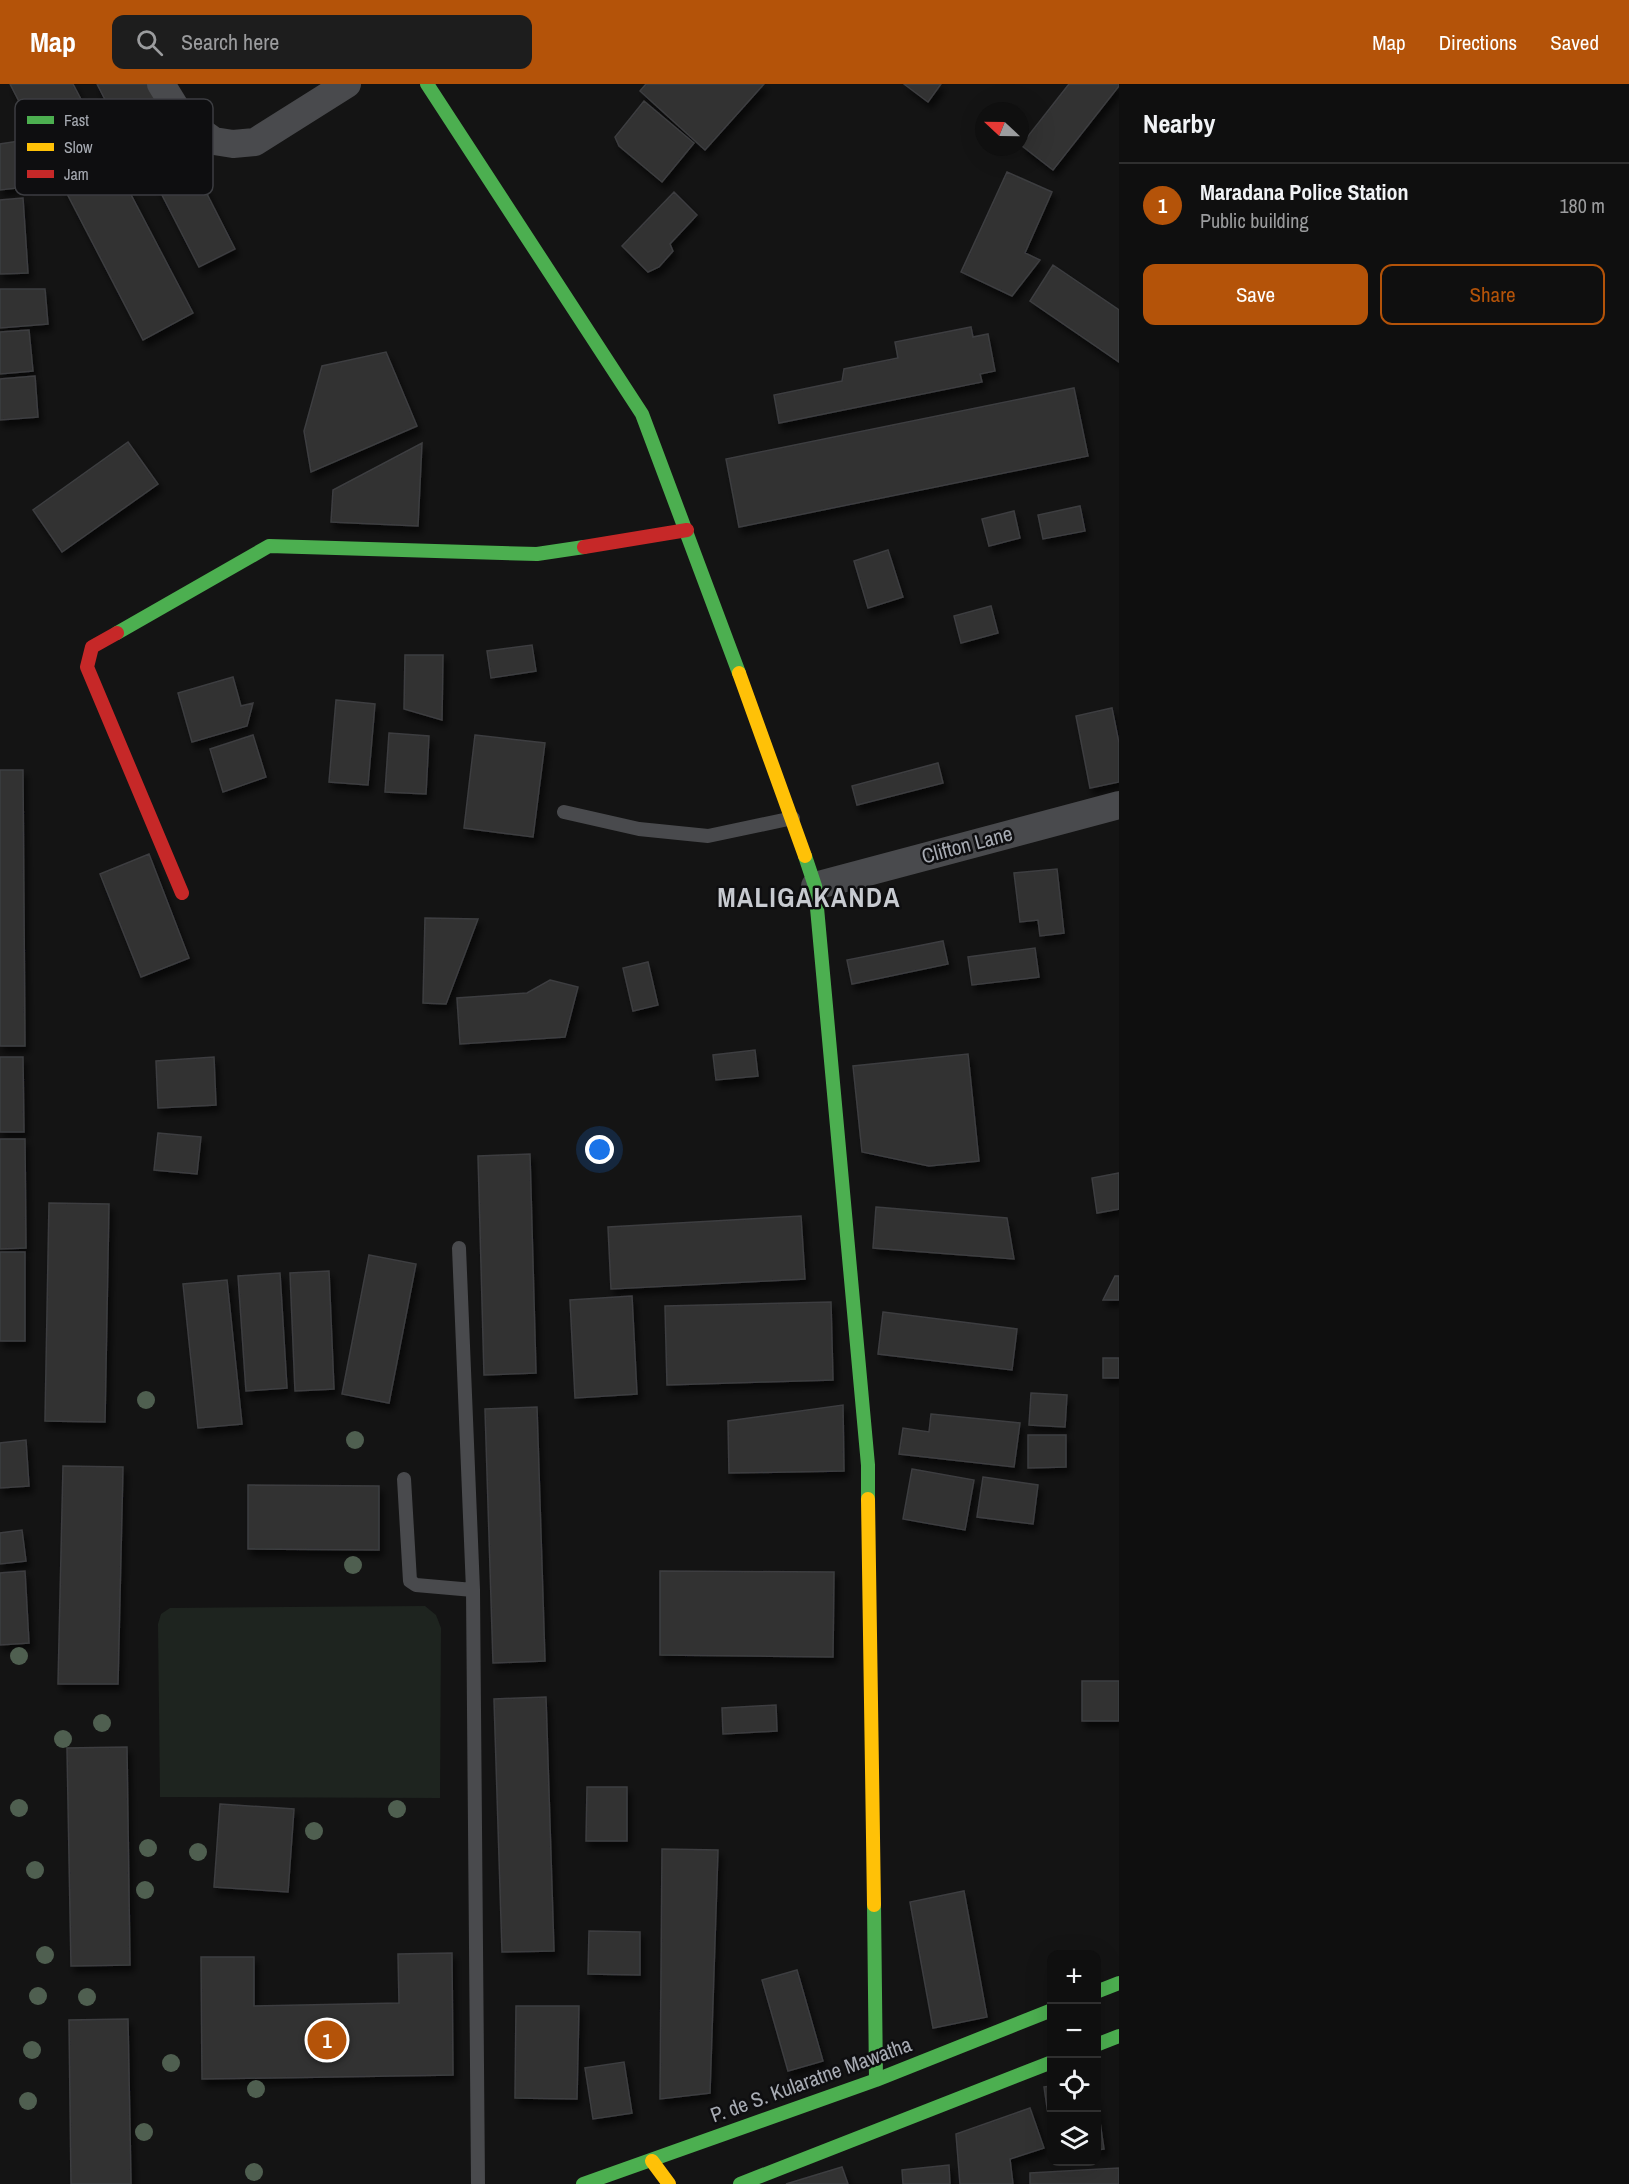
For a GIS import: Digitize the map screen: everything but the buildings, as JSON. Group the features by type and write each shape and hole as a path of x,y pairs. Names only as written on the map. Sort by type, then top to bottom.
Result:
{"main road":[{"path":"427,84 642,414 793,818 815,886 867,1465 876,2080"},
{"path":"182,893 87,668 92,647 269,546 537,554 687,530"},
{"path":"1101,1990 1119,1983"},
{"name":"P. de S. Kularatne Mawatha","path":"592,2183 876,2080 1047,2012"},
{"path":"1101,2043 1119,2036"},
{"path":"740,2184 1047,2064"},
{"path":"652,2161 669,2184"}],"street":[{"path":"161,84 170,99"},
{"path":"213,140 233,144 255,142 347,84"},
{"name":"Clifton Lane","path":"815,886 1119,805"}],"lane":[{"path":"564,812 639,829 708,836 793,818"},
{"path":"459,1248 473,1590 478,2184"},
{"path":"404,1479 410,1581 416,1585 473,1590"}],"shaded area":[{"path":"425,1606 436,1615 441,1628 440,1798 160,1797 158,1624 161,1614 170,1608"}],"traffic: fast":[{"path":"427,84 642,414 739,673"},
{"path":"117,633 269,546 537,554 584,547"},
{"path":"805,856 815,886 868,1465 868,1499"},
{"path":"874,1905 876,2080"},
{"path":"1101,1990 1119,1983"},
{"path":"583,2184 876,2080 1047,2012"},
{"path":"1101,2043 1119,2036"},
{"path":"740,2184 1047,2064"}],"traffic: slow":[{"path":"739,673 805,856"},
{"path":"868,1499 874,1905"},
{"path":"652,2161 669,2184"}],"traffic: jam":[{"path":"584,547 687,530"},
{"path":"117,633 92,647 87,667 182,893"}],"place":[{"name":"Maradana Police Station","path":"327,2040"}],"district":[{"name":"MALIGAKANDA","path":"809,898"}]}
